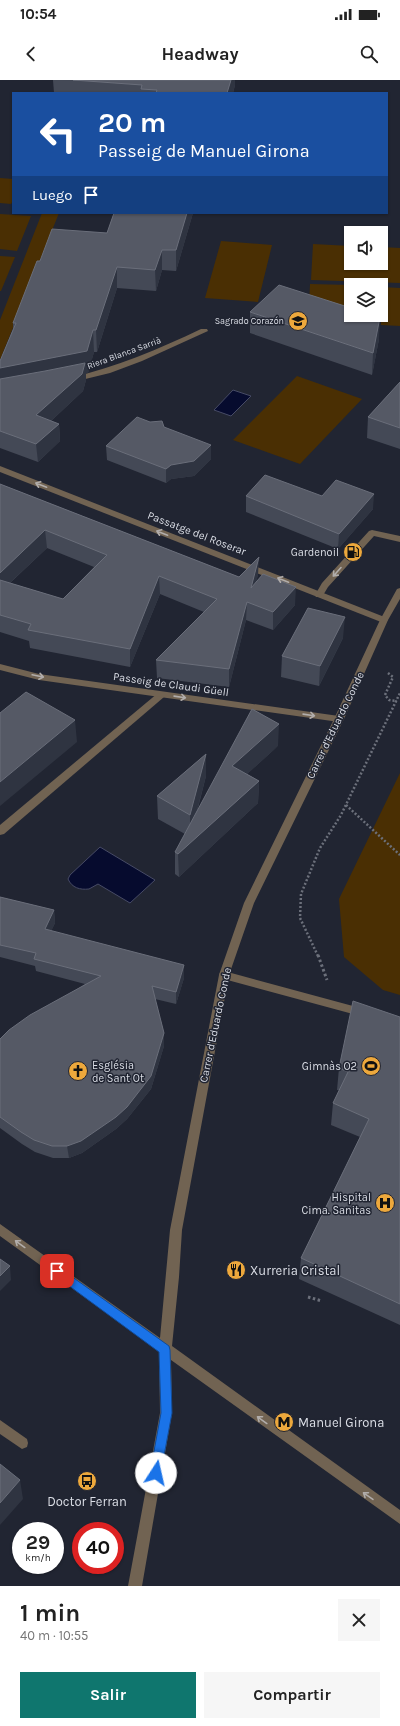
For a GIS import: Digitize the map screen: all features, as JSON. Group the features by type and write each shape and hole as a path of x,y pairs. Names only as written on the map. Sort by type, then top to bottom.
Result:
{"street":[{"name":"Riera Blanca Sarrià","path":"62,382 99,374 150,356 204,331"},
{"name":"Passatge del Roserar","path":"0,469 384,620"},
{"path":"319,594 325,585 372,533 400,539"},
{"name":"Carrer d'Eduardo Conde","path":"135,1586 166,1413 164,1350 173,1277 176,1230 224,974 249,903 339,719 384,620 400,591"},
{"name":"Passeig de Claudi Güell","path":"0,667 39,677 339,719"},
{"path":"0,831 161,695"},
{"path":"224,974 372,1016"},
{"path":"0,1229 164,1350 400,1518"},
{"path":"0,1426 22,1442"}],"path":[{"path":"388,673 393,677 385,695 389,700 397,701"},
{"path":"325,1002 329,987 316,950 300,918 301,894 320,848 341,815 400,693"},
{"path":"346,805 357,814 383,842 400,855"},
{"path":"308,1297 322,1301"}],"shaded area":[{"path":"0,178 12,179 12,202 11,204 0,203"},
{"path":"0,214 31,216 17,251 0,249"},
{"path":"42,214 59,214 0,360 0,320"},
{"path":"221,241 272,245 258,302 205,298"},
{"path":"313,244 344,246 344,270 388,270 388,247 400,248 400,283 388,283 388,278 344,278 344,281 311,280"},
{"path":"0,256 15,257 1,291 0,291"},
{"path":"310,284 344,285 344,307 309,306"},
{"path":"388,287 400,288 400,326 381,325 381,322 388,322"},
{"path":"297,376 362,399 300,464 233,440"},
{"path":"400,773 400,995 383,990 344,957 339,899"}],"water":[{"path":"233,390 251,396 231,416 214,410"},
{"path":"100,847 155,880 130,903 98,884 89,889 79,889 74,886 68,879 70,875"}],"building":[{"path":"73,80 231,80 227,92 156,92 157,90 141,89 142,85"},
{"path":"114,214 187,214 176,250 162,250 155,270 117,267 96,330 93,330 87,351 0,368 0,361 16,323 13,323 37,261 40,261 52,229 107,233"},
{"path":"279,285 344,306 344,322 379,322 373,353 250,312"},
{"path":"85,363 82,374 36,415 59,424 36,444 0,431 0,379"},
{"path":"400,382 400,428 368,417"},
{"path":"137,417 150,422 162,421 164,427 211,445 194,461 171,465 166,469 106,446"},
{"path":"265,475 322,496 336,480 374,494 339,534 246,496"},
{"path":"0,484 239,577 259,557 251,588 263,574 296,587 273,612 247,602 229,669 156,660 217,599 159,576 130,649 28,630 31,624 0,615 0,580 63,599 107,555 45,530 0,573"},
{"path":"308,608 345,617 320,666 282,656"},
{"path":"26,692 75,720 0,782 0,713"},
{"path":"252,709 279,724 232,766 259,781 178,854 175,852"},
{"path":"206,754 190,815 157,796"},
{"name":"Església de Sant Ot","path":"0,897 54,910 45,929 184,965 176,992 152,986 164,1033 151,1076 127,1107 116,1117 81,1141 67,1146 52,1146 34,1140 0,1117 0,1039 9,1030 30,1015 101,976 34,959 36,953 0,945"},
{"path":"353,1001 400,1017 400,1304 301,1258 369,1119 333,1103 348,1072 339,1068"},
{"path":"0,1259 10,1266 0,1276"},
{"path":"0,1464 20,1480 0,1503"}],"place":[{"name":"Sagrado Corazón","path":"298,321"},
{"name":"Gardenoil","path":"353,552"},
{"name":"Gimnàs O2","path":"371,1066"},
{"name":"Església de Sant Ot","path":"78,1071"},
{"name":"Hispital Cima. Sanitas","path":"385,1203"},
{"name":"Xurreria Cristal","path":"236,1270"},
{"name":"Manuel Girona","path":"284,1422"},
{"name":"Doctor Ferran","path":"87,1481"}],"route":[{"path":"57,1271 164,1350 166,1413 156,1473"}]}
